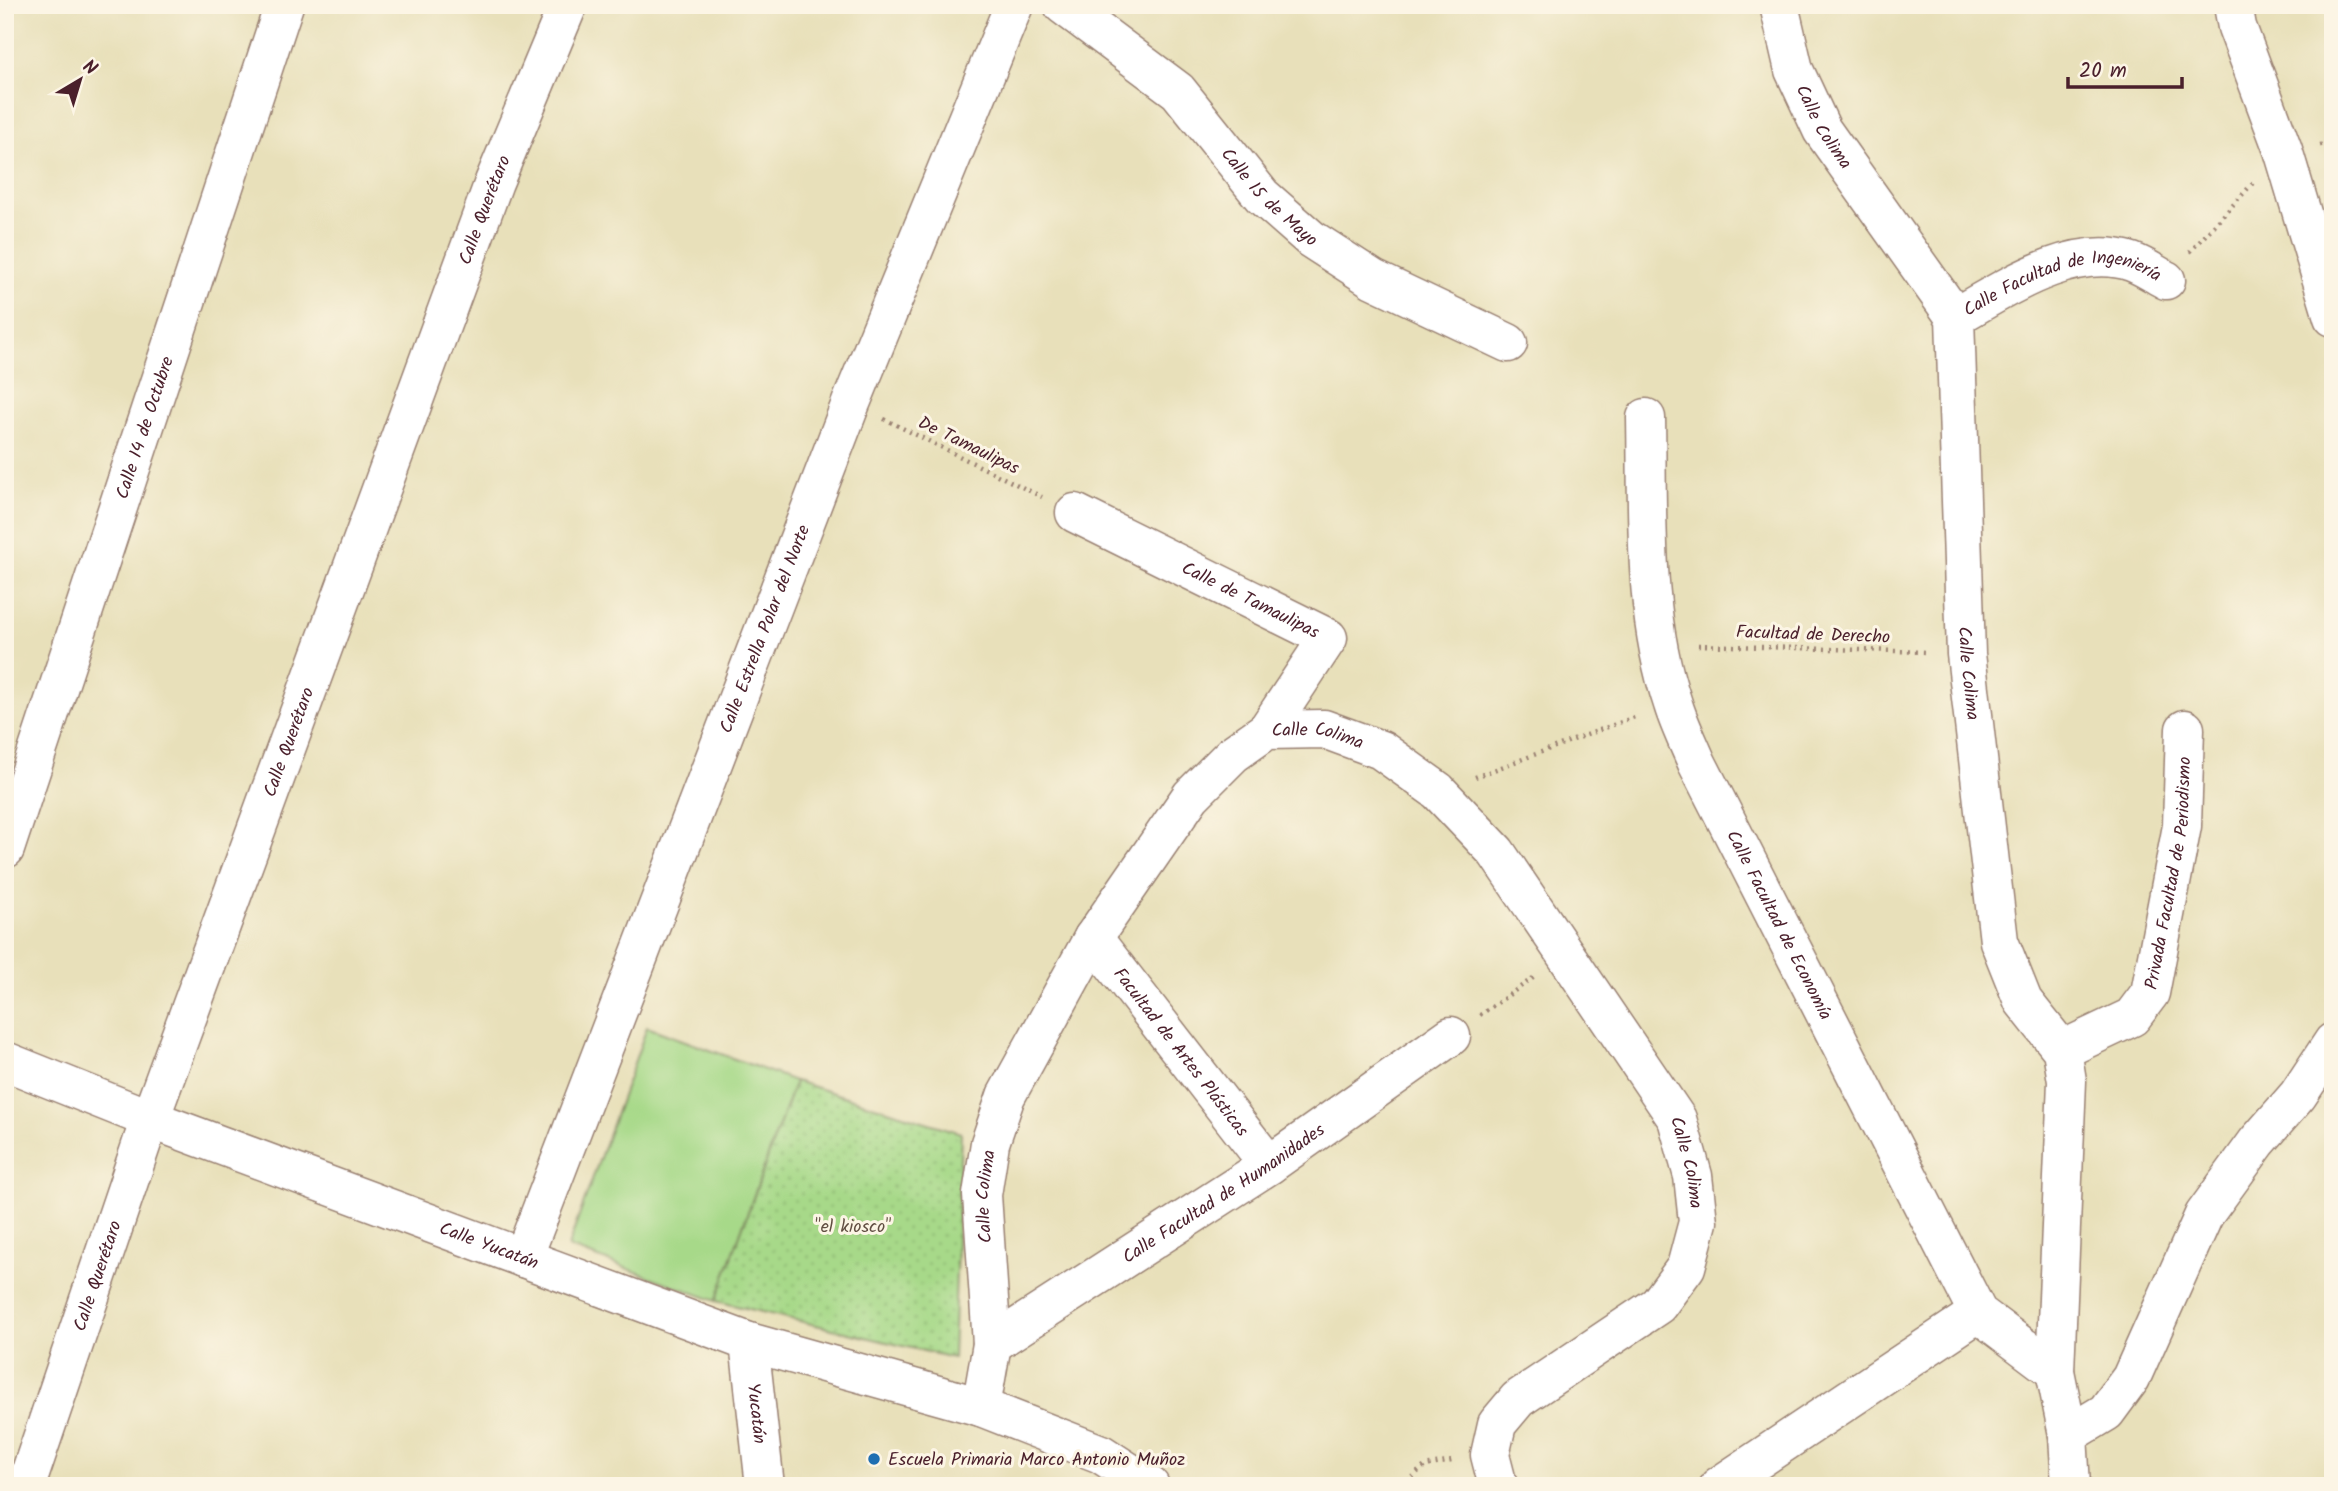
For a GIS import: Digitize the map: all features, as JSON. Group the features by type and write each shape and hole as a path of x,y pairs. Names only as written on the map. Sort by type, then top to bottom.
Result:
{"street":[{"name":"Calle 14 de Octubre","path":"5,849 284,5"},
{"name":"Calle Querétaro","path":"26,1486 150,1119 494,182 568,5"},
{"name":"Calle Estrella Polar del Norte","path":"523,1258 851,403 1014,5"},
{"name":"Calle 15 de Mayo","path":"1063,5 1178,91 1262,196 1311,239 1373,279 1508,343"},
{"path":"2233,5 2237,27 2283,150 2333,317"},
{"name":"Calle Colima","path":"1782,9 1794,71 1822,130 1955,317 1966,653 1999,941 2023,1001 2062,1050"},
{"name":"Calle Facultad de Ingeniería","path":"1955,317 2036,271 2097,258 2131,261 2166,280"},
{"name":"Calle Facultad de Economía","path":"1646,418 1650,580 1659,645 1672,703 1697,763 1978,1313 2054,1371"},
{"name":"Calle de Tamaulipas","path":"1075,513 1328,638 1267,730"},
{"name":"Calle Colima","path":"981,1407 992,1344 982,1195 990,1143 1006,1096 1093,938 1191,796 1233,754 1267,730 1324,729 1381,750 1438,791 1496,852 1677,1119 1693,1176 1698,1222 1686,1267 1658,1305 1518,1399 1497,1424 1494,1470"},
{"name":"Privada Facultad de Periodismo","path":"2062,1050 2132,1017 2150,993 2182,826 2185,729"},
{"name":"Facultad de Artes Plásticas","path":"1093,938 1269,1165"},
{"name":"Calle Facultad de Humanidades","path":"992,1344 1269,1165 1451,1036"},
{"path":"2068,1435 2106,1412 2131,1378 2204,1214 2257,1142 2298,1095 2333,1042"},
{"path":"2062,1050 2067,1081 2054,1371 2068,1435 2070,1486"},
{"name":"Calle Yucatán","path":"5,1061 150,1119 749,1342 981,1407"},
{"path":"1719,1486 1978,1313"},
{"name":"Yucatán","path":"749,1342 765,1486"},
{"path":"981,1407 1101,1454 1150,1486"}],"path":[{"name":"Calle Facultad de Ingeniería","path":"2166,280 2283,150"},
{"name":"De Tamaulipas","path":"851,403 1075,513"},
{"name":"Facultad de Derecho","path":"1659,645 1966,653"},
{"path":"1438,791 1672,703"},
{"path":"1451,1036 1567,953"},
{"path":"1401,1486 1425,1466 1494,1470"}],"green space":[{"path":"647,1027 795,1081 716,1301 568,1247"},
{"name":"\"el kiosco\"","path":"795,1081 961,1133 953,1358 716,1301"}],"place":[{"name":"Escuela Primaria Marco Antonio Muñoz","path":"874,1459"}]}
